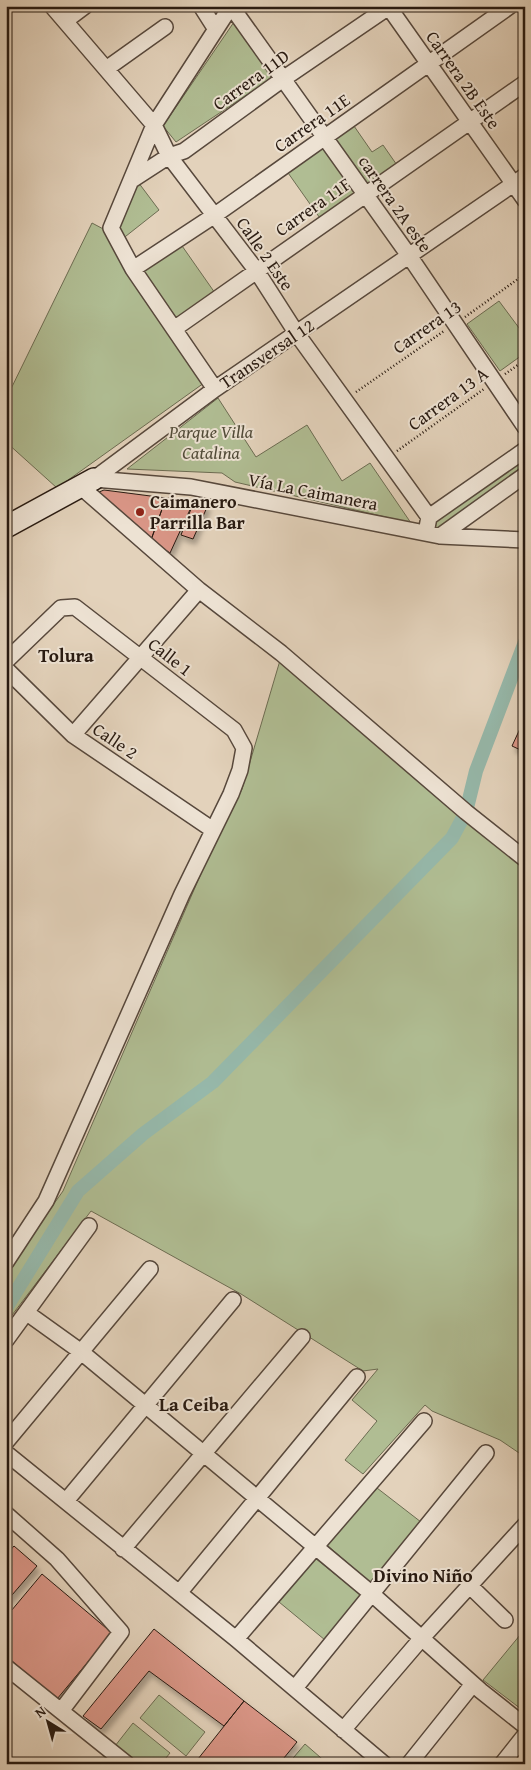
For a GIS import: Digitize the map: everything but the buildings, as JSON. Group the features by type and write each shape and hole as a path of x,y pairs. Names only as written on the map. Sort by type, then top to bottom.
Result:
{"street":[{"name":"Calle 2 Este","path":"52,6 154,125 169,156 256,270 297,334 428,517"},
{"path":"65,21 84,6"},
{"path":"202,6 215,28"},
{"path":"215,389 133,269 111,228 154,125 231,6"},
{"name":"carrera 2A este","path":"231,6 410,257 525,427"},
{"name":"Carrera 11E","path":"133,269 215,215 510,6"},
{"name":"Carrera 11D","path":"132,180 169,156 184,151 283,79 389,7"},
{"name":"Carrera 2B Este","path":"389,7 469,121 519,180 525,200"},
{"path":"106,69 165,27"},
{"name":"Carrera 11F","path":"174,328 525,83"},
{"name":"Transversal 12","path":"8,523 88,483 215,389 410,257 519,180"},
{"path":"525,450 428,517 433,535 525,475"},
{"path":"88,483 199,590 281,653 466,812 525,859"},
{"name":"Vía La Caimanera","path":"88,483 191,486 433,535 525,540"},
{"path":"73,735 199,590"},
{"name":"Calle 1","path":"6,661 61,608 75,607 234,730 244,748 240,770 231,794 213,830"},
{"name":"Calle 2","path":"6,669 73,735 213,830"},
{"path":"6,1262 46,1201 182,894 213,830"},
{"path":"6,1340 89,1226"},
{"path":"6,1442 150,1269"},
{"path":"66,1501 144,1404 233,1300"},
{"path":"27,1313 80,1351 144,1404 372,1594 473,1684 525,1726"},
{"path":"123,1549 202,1453 302,1337"},
{"path":"179,1593 357,1377"},
{"path":"236,1639 424,1421"},
{"path":"6,1452 236,1639 384,1764"},
{"path":"294,1688 486,1453"},
{"path":"6,1514 57,1559 120,1632 61,1711"},
{"path":"343,1730 421,1638 470,1586 522,1536"},
{"path":"470,1586 505,1620"},
{"path":"6,1666 127,1764"},
{"path":"409,1764 473,1684"},
{"path":"502,1764 525,1735"}],"path":[{"name":"Carrera 13","path":"344,400 525,274"},
{"name":"Carrera 13 A","path":"386,459 525,360"}],"green space":[{"path":"234,22 275,76 176,142 163,126"},
{"path":"354,126 372,152 383,145 399,168 368,189 334,139"},
{"path":"323,144 359,195 322,221 286,170"},
{"path":"138,182 159,210 121,240 116,231"},
{"path":"92,223 109,232 204,383 57,488 6,442 6,399"},
{"path":"180,243 215,293 177,319 142,269"},
{"path":"499,301 525,336 525,353 500,371 467,324"},
{"name":"Parque Villa Catalina","path":"218,398 256,457 307,425 342,481 370,463 411,523 235,482 222,473 127,469"},
{"path":"525,455 525,473 432,532 432,520"},
{"path":"281,657 337,711 525,866 525,1457 500,1440 432,1411 425,1405 363,1474 345,1460 377,1421 352,1400 378,1369 363,1371 241,1294 91,1211 6,1323 6,1271 63,1191 210,853 242,789"},
{"path":"377,1488 421,1522 372,1584 327,1545"},
{"path":"315,1558 362,1596 325,1640 279,1602"},
{"path":"525,1629 525,1712 483,1680"},
{"path":"159,1695 205,1732 186,1756 140,1718"},
{"path":"133,1723 170,1753 161,1764 137,1764 115,1746"},
{"path":"305,1744 328,1764 288,1764"}],"waterway":[{"path":"6,1308 78,1191 143,1134 213,1082 452,838 466,812 476,771 525,642"}],"place":[{"name":"Caimanero Parrilla Bar","path":"140,512"}],"district":[{"name":"Tolura","path":"66,655"},
{"name":"La Ceiba","path":"194,1404"},
{"name":"Divino Niño","path":"423,1575"}]}
